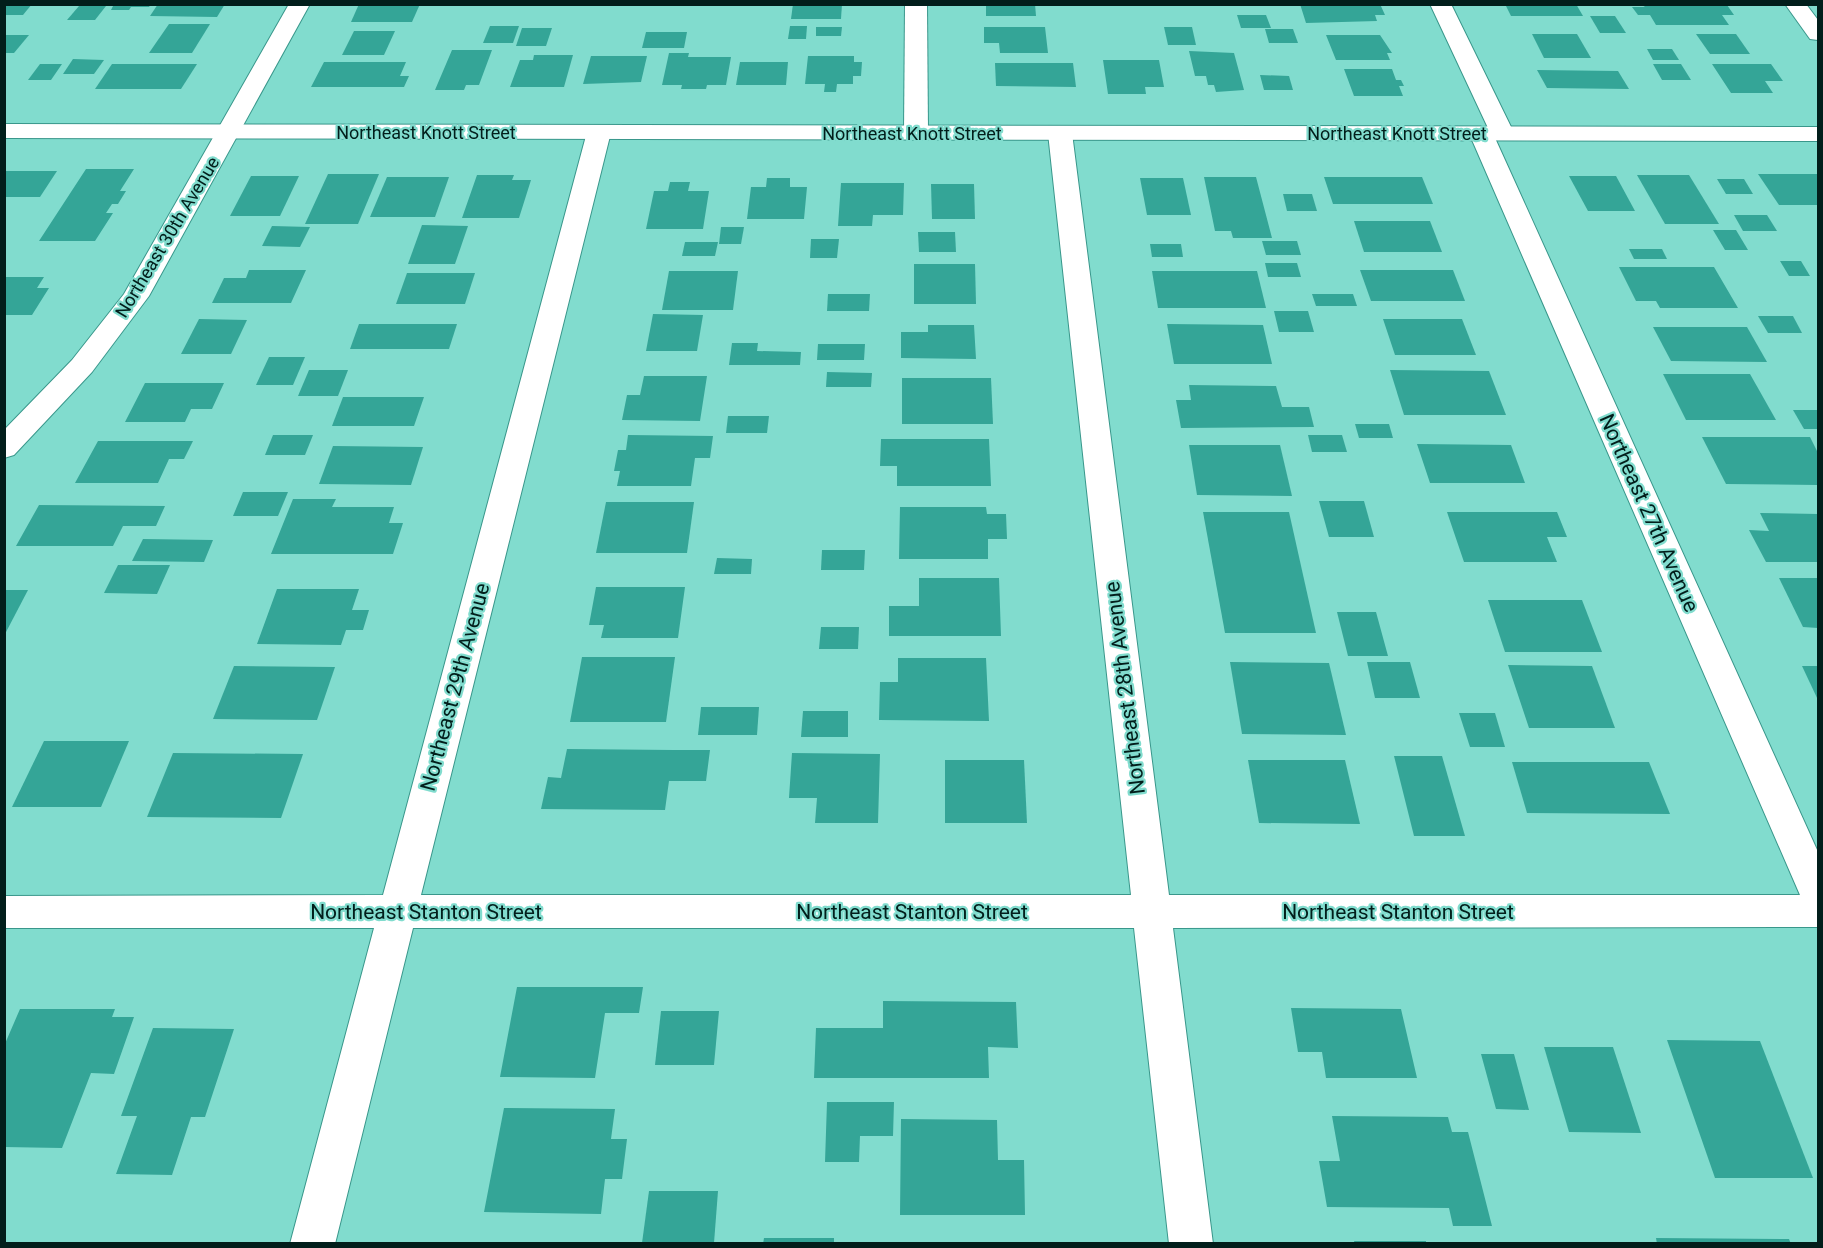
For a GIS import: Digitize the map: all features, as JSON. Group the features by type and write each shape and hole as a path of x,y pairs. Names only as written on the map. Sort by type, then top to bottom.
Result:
{"street":[{"name":"Northeast 30th Avenue","path":"4,448 82,366 130,304 152,271 300,4"},
{"path":"916,4 916,133"},
{"name":"Northeast 27th Avenue","path":"1440,4 1491,133 1818,893"},
{"path":"1795,4 1818,34"},
{"name":"Northeast Knott Street","path":"4,131 1818,134"},
{"name":"Northeast 29th Avenue","path":"312,1244 599,132"},
{"name":"Northeast 28th Avenue","path":"1060,133 1191,1244"},
{"name":"Northeast Stanton Street","path":"4,912 1818,911"}],"building":[{"path":"4,4 32,4 23,15 4,15"},
{"path":"114,4 151,4 149,7 131,7 129,10 111,10"},
{"path":"158,4 225,4 217,17 150,16"},
{"path":"359,4 420,4 412,22 351,22"},
{"path":"793,4 842,4 841,19 791,19"},
{"path":"986,4 1035,4 1036,16 986,16"},
{"path":"1300,4 1380,4 1385,15 1375,15 1377,21 1306,23"},
{"path":"1505,4 1576,4 1583,16 1511,16"},
{"path":"1642,5 1727,5 1734,15 1722,15 1729,25 1656,25 1650,15 1638,15 1632,7 1645,7"},
{"path":"79,6 106,6 95,20 67,20"},
{"path":"1237,15 1266,15 1271,28 1241,28"},
{"path":"1590,16 1615,16 1626,33 1600,33"},
{"path":"169,24 210,24 192,53 149,53"},
{"path":"490,26 519,26 513,43 483,43"},
{"path":"790,26 807,26 806,39 788,39"},
{"path":"816,27 842,27 841,36 816,36"},
{"path":"984,27 1045,27 1048,53 1000,53 999,43 984,43"},
{"path":"1164,27 1192,27 1196,45 1168,45"},
{"path":"522,28 552,28 546,46 516,46"},
{"path":"1265,29 1293,29 1298,43 1269,43"},
{"path":"354,31 395,31 384,55 342,55"},
{"path":"646,32 687,32 684,48 642,48"},
{"path":"1532,34 1577,34 1591,58 1544,58"},
{"path":"1696,34 1736,34 1750,54 1710,54"},
{"path":"4,35 29,35 14,53 4,53"},
{"path":"1326,35 1380,35 1392,53 1387,53 1390,60 1336,60"},
{"path":"1647,49 1672,49 1679,60 1653,60"},
{"path":"452,50 492,50 479,85 466,85 464,90 435,90"},
{"path":"1189,51 1234,53 1244,90 1216,92 1214,85 1208,85 1206,76 1195,76"},
{"path":"669,53 689,53 688,57 731,57 726,85 707,85 706,89 681,89 682,85 662,85"},
{"path":"534,55 573,55 564,87 510,87 520,60 533,60"},
{"path":"591,56 647,56 641,82 583,84"},
{"path":"808,56 854,56 854,62 862,62 861,76 853,76 853,84 837,84 836,92 824,92 825,84 805,84"},
{"path":"73,59 104,60 94,74 63,74"},
{"path":"1103,60 1159,60 1164,87 1145,87 1146,94 1108,94"},
{"path":"324,62 406,62 400,76 409,76 404,87 311,87"},
{"path":"740,62 788,62 786,85 736,85"},
{"path":"995,63 1073,63 1076,87 996,86"},
{"path":"40,64 62,64 51,80 28,80"},
{"path":"112,64 197,64 181,89 95,89"},
{"path":"1653,64 1681,64 1691,80 1662,80"},
{"path":"1712,64 1771,64 1783,81 1765,81 1773,93 1731,93"},
{"path":"1344,69 1392,69 1396,80 1401,80 1404,86 1399,86 1403,96 1354,96"},
{"path":"1537,70 1618,71 1629,89 1547,88"},
{"path":"1260,75 1289,76 1293,90 1264,90"},
{"path":"86,169 134,169 120,191 126,191 118,204 112,204 106,213 113,213 95,241 39,241"},
{"path":"4,171 57,171 40,197 4,197"},
{"path":"328,174 379,174 358,224 305,224"},
{"path":"1758,174 1818,174 1818,205 1779,205"},
{"path":"477,175 514,175 512,180 531,180 519,218 462,218"},
{"path":"1637,175 1689,175 1719,224 1665,224"},
{"path":"251,176 299,176 280,216 230,216"},
{"path":"1569,176 1616,176 1635,211 1588,211"},
{"path":"387,177 449,177 435,217 370,217"},
{"path":"1204,177 1256,177 1272,238 1233,238 1231,231 1215,231"},
{"path":"1324,177 1422,177 1433,204 1333,204"},
{"path":"767,178 790,178 790,187 807,187 804,219 747,219 751,187 766,187"},
{"path":"1140,178 1183,178 1191,215 1147,215"},
{"path":"1717,179 1744,179 1753,194 1726,194"},
{"path":"670,182 690,182 688,191 709,191 703,229 646,229 654,191 668,191"},
{"path":"841,183 904,183 903,215 873,215 872,226 838,226"},
{"path":"931,184 974,184 975,219 932,219"},
{"path":"1283,194 1312,194 1317,211 1287,211"},
{"path":"1734,215 1767,215 1777,231 1743,231"},
{"path":"1354,221 1430,221 1442,252 1364,252"},
{"path":"422,225 468,226 455,264 408,264"},
{"path":"272,226 310,227 300,247 262,246"},
{"path":"721,227 744,227 741,244 719,244"},
{"path":"1713,230 1736,230 1748,250 1725,250"},
{"path":"918,232 955,232 956,252 919,252"},
{"path":"811,239 839,239 837,258 810,258"},
{"path":"1262,241 1297,241 1301,255 1266,255"},
{"path":"685,242 718,242 715,256 682,256"},
{"path":"1150,244 1181,244 1183,257 1152,257"},
{"path":"1629,249 1662,249 1667,259 1634,259"},
{"path":"1780,261 1801,261 1810,276 1789,276"},
{"path":"1265,263 1297,263 1301,277 1268,277"},
{"path":"914,264 975,264 976,304 914,304"},
{"path":"1619,267 1714,267 1738,308 1660,308 1656,301 1636,301"},
{"path":"249,270 306,270 291,303 212,303 224,278 246,278"},
{"path":"1360,270 1453,270 1465,301 1371,301"},
{"path":"669,271 738,271 733,310 662,310"},
{"path":"1152,271 1257,271 1266,308 1158,308"},
{"path":"407,273 475,273 465,304 396,304"},
{"path":"4,277 44,277 37,288 49,288 32,315 4,315"},
{"path":"828,294 870,294 869,311 827,311"},
{"path":"1312,294 1353,294 1357,306 1316,306"},
{"path":"1274,311 1308,311 1314,332 1279,332"},
{"path":"653,314 703,315 697,351 646,351"},
{"path":"1758,316 1793,316 1802,333 1768,333"},
{"path":"199,319 247,320 231,354 181,354"},
{"path":"1383,319 1462,319 1476,355 1395,355"},
{"path":"359,324 457,324 449,349 350,349"},
{"path":"1167,324 1263,325 1272,364 1174,364"},
{"path":"928,325 974,325 976,359 901,358 901,332 928,332"},
{"path":"1653,327 1747,327 1767,362 1671,361"},
{"path":"732,343 758,343 757,351 801,352 800,365 729,365"},
{"path":"818,344 865,344 864,360 817,360"},
{"path":"269,357 305,357 293,385 256,385"},
{"path":"309,370 348,370 338,396 298,396"},
{"path":"1390,370 1489,371 1506,415 1404,415"},
{"path":"827,372 872,373 871,387 826,387"},
{"path":"1663,374 1750,374 1776,420 1686,420"},
{"path":"644,376 707,376 700,421 622,420 627,395 640,395"},
{"path":"902,378 991,378 993,424 902,424"},
{"path":"145,383 224,383 212,409 191,409 185,422 125,422"},
{"path":"1189,385 1276,386 1282,407 1309,407 1314,427 1181,428 1176,400 1191,400"},
{"path":"343,397 424,397 414,426 332,426"},
{"path":"1793,410 1818,410 1818,429 1804,429"},
{"path":"728,416 769,416 767,433 726,433"},
{"path":"1355,424 1389,424 1393,438 1359,438"},
{"path":"273,435 313,435 305,455 265,455"},
{"path":"628,435 713,436 710,458 695,458 691,486 617,486 620,471 614,471 618,450 626,450"},
{"path":"1308,435 1342,435 1347,452 1312,452"},
{"path":"1702,437 1810,437 1818,453 1818,485 1726,484"},
{"path":"881,439 989,439 991,486 897,486 897,466 880,466"},
{"path":"98,441 193,441 184,459 169,459 158,483 75,483"},
{"path":"1417,444 1511,445 1525,483 1430,483"},
{"path":"1189,445 1280,445 1292,496 1197,495"},
{"path":"333,446 423,447 411,485 319,484"},
{"path":"243,492 288,492 278,516 233,516"},
{"path":"293,499 336,499 332,507 394,507 389,523 403,523 393,554 271,554"},
{"path":"1319,501 1364,501 1374,537 1329,537"},
{"path":"606,502 694,502 687,553 596,553"},
{"path":"39,505 165,506 156,526 123,526 113,546 16,546"},
{"path":"900,507 986,507 987,514 1006,514 1007,539 988,539 988,559 899,559"},
{"path":"1203,512 1289,512 1316,633 1225,633"},
{"path":"1447,512 1557,512 1567,537 1547,537 1557,562 1464,562"},
{"path":"1760,513 1818,514 1818,562 1766,562 1749,530 1769,531"},
{"path":"143,539 213,540 204,562 132,561"},
{"path":"822,550 865,550 864,570 821,570"},
{"path":"717,558 752,559 751,574 714,574"},
{"path":"118,565 170,565 157,594 104,593"},
{"path":"919,578 999,578 1001,636 889,636 889,606 919,606"},
{"path":"1779,578 1818,578 1818,628 1803,627"},
{"path":"596,587 685,587 678,638 601,638 604,625 589,625"},
{"path":"277,589 359,589 352,610 369,610 363,630 346,630 341,645 257,644"},
{"path":"5,590 28,590 5,634"},
{"path":"1488,600 1582,600 1602,652 1505,652"},
{"path":"1337,612 1376,612 1388,656 1348,656"},
{"path":"821,627 859,627 858,649 819,649"},
{"path":"582,657 675,657 666,722 570,722"},
{"path":"898,658 986,658 989,721 879,720 880,682 898,682"},
{"path":"1230,662 1329,663 1346,735 1242,734"},
{"path":"1367,662 1410,662 1420,698 1375,698"},
{"path":"1508,665 1592,666 1615,728 1529,728"},
{"path":"234,666 335,667 317,720 213,719"},
{"path":"1802,666 1818,666 1818,700"},
{"path":"701,707 759,707 757,735 698,735"},
{"path":"803,711 848,711 848,737 801,737"},
{"path":"1459,713 1495,713 1505,747 1470,747"},
{"path":"44,741 129,741 101,807 12,807"},
{"path":"567,749 710,750 706,781 669,781 665,810 541,809 548,777 561,778"},
{"path":"173,753 303,754 281,818 147,817"},
{"path":"792,753 880,754 878,823 815,823 817,798 789,798"},
{"path":"1394,756 1442,756 1465,836 1414,836"},
{"path":"945,760 1024,760 1027,823 945,823"},
{"path":"1248,760 1345,760 1360,824 1259,823"},
{"path":"1512,762 1649,762 1670,814 1527,813"},
{"path":"517,987 643,987 639,1013 605,1013 595,1078 500,1077"},
{"path":"883,1001 1016,1002 1018,1048 988,1047 989,1078 814,1078 816,1028 883,1028"},
{"path":"1291,1008 1401,1009 1417,1078 1326,1078 1322,1052 1298,1052"},
{"path":"20,1009 115,1009 112,1017 134,1017 114,1074 91,1073 62,1148 4,1147 4,1046"},
{"path":"661,1011 719,1011 714,1065 655,1065"},
{"path":"153,1028 234,1029 205,1117 191,1117 172,1175 116,1174 137,1116 121,1116"},
{"path":"1667,1040 1760,1041 1813,1178 1715,1178"},
{"path":"1544,1047 1613,1047 1641,1133 1569,1132"},
{"path":"1481,1054 1514,1054 1529,1110 1496,1109"},
{"path":"827,1102 894,1102 893,1136 860,1136 859,1162 825,1162"},
{"path":"504,1108 615,1109 611,1139 627,1139 622,1179 605,1179 601,1214 484,1212"},
{"path":"1332,1116 1448,1117 1452,1132 1468,1132 1492,1226 1453,1226 1449,1208 1327,1207 1319,1161 1340,1161"},
{"path":"901,1119 997,1120 998,1160 1024,1160 1025,1215 900,1215"},
{"path":"649,1191 718,1191 714,1243 642,1243"},
{"path":"764,1238 834,1238 834,1244 763,1244"},
{"path":"1656,1238 1789,1239 1791,1244 1657,1244"},
{"path":"1354,1241 1426,1241 1426,1244 1355,1244"}]}
